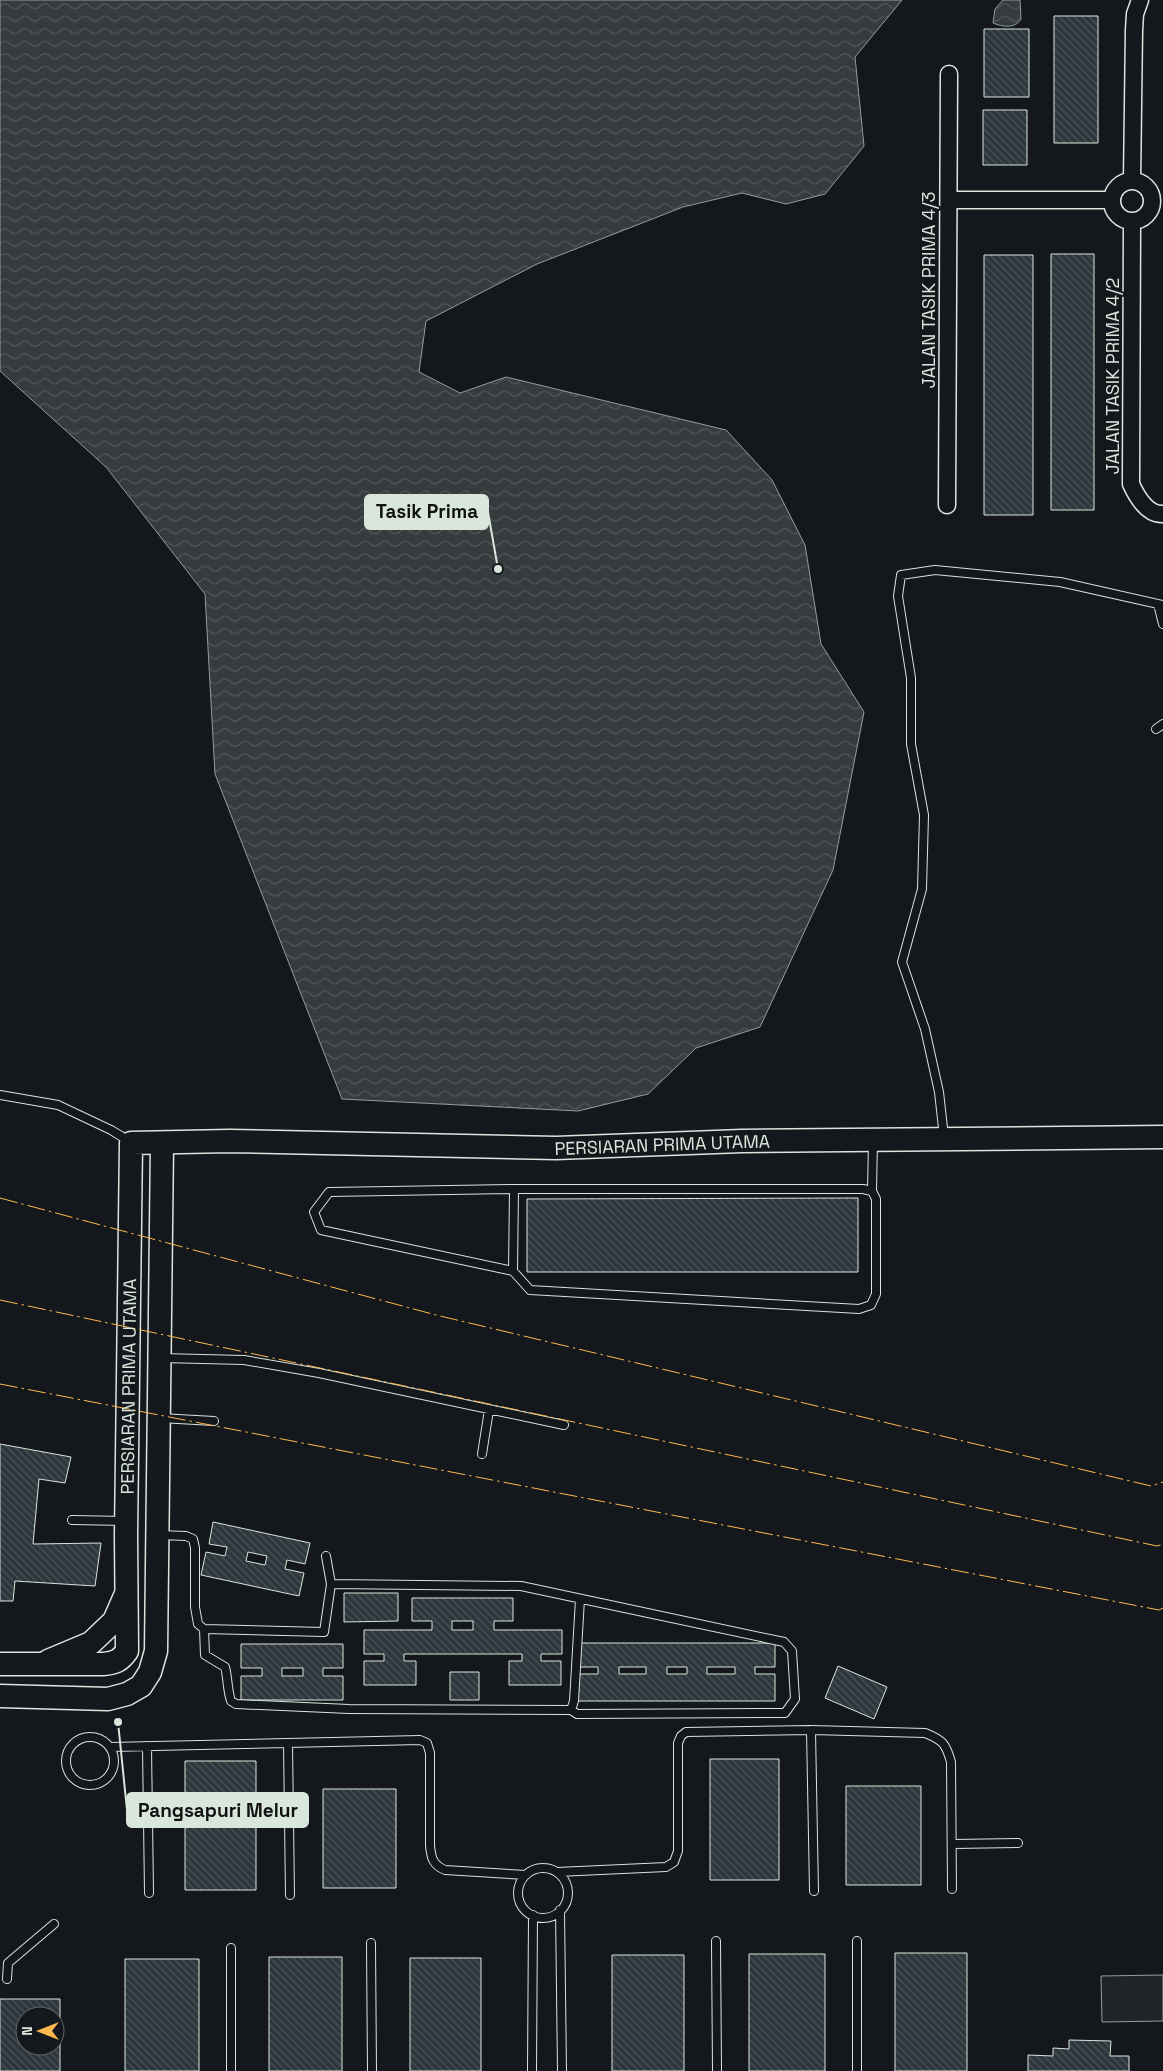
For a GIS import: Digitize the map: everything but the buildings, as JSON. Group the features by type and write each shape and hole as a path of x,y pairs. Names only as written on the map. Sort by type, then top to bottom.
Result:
{"main road":[{"name":"PERSIARAN PRIMA UTAMA","path":"121,1659 127,1651 128,1642 126,1528 131,1142 230,1141 556,1148 742,1141 1163,1137"},
{"name":"PERSIARAN PRIMA UTAMA","path":"141,1686 150,1672 156,1651 162,1143"},
{"path":"126,1528 157,1535"},
{"path":"41,1665 68,1651 91,1643 114,1621 127,1590"},
{"path":"0,1664 103,1664 115,1663 121,1659 141,1686 126,1694 108,1699 0,1696"}],"street":[{"path":"1132,181 1134,30 1135,14 1140,0"},
{"name":"JALAN TASIK PRIMA 4/3","path":"948,505 949,74"},
{"path":"1132,181 1144,185 1157,204 1145,216 1132,221 1120,217 1112,200 1116,189 1126,182 1132,181"},
{"path":"949,200 1112,200"},
{"name":"JALAN TASIK PRIMA 4/2","path":"1132,221 1131,484 1141,502 1157,514 1163,514"}],"lane":[{"path":"944,1139 939,1092 925,1029 902,962 922,889 924,815 911,744 911,678 898,596 901,575 935,570 1060,582 1160,604 1163,624"},
{"path":"1156,729 1163,724"},
{"path":"0,1094 58,1106 111,1130 131,1142"},
{"path":"872,1192 863,1189 514,1189 329,1192 314,1212 321,1230 513,1271 530,1290 859,1308 871,1305 876,1294 876,1199 872,1192 873,1140"},
{"path":"513,1271 514,1189"},
{"path":"159,1358 244,1360 319,1373 564,1425"},
{"path":"482,1454 489,1410"},
{"path":"158,1418 214,1421"},
{"path":"72,1520 126,1528"},
{"path":"157,1535 186,1536 193,1539 195,1607 198,1624 204,1629 324,1632 331,1584 326,1556"},
{"path":"204,1629 203,1650 205,1656 224,1667 227,1674 227,1688 231,1701 236,1704 349,1709 571,1710 576,1714 785,1713 795,1699 792,1651 784,1642 521,1586 331,1584"},
{"path":"571,1710 574,1701 580,1599"},
{"path":"810,1730 814,1891"},
{"path":"110,1747 114,1763 108,1778 94,1785 85,1785 72,1777 66,1762 67,1755 76,1742 90,1737 98,1738 110,1747 420,1740 426,1743 430,1752 430,1845 431,1857 437,1866 445,1870 526,1875 541,1868 557,1872 666,1867 674,1862 678,1851 678,1743 681,1736 686,1732 810,1730 925,1733 939,1738 947,1748 951,1762 952,1889"},
{"path":"288,1743 290,1895"},
{"path":"147,1746 148,1893"},
{"path":"953,1844 1018,1843"},
{"path":"526,1875 521,1882 518,1896 525,1909 533,1915 545,1917 560,1910 565,1903 567,1886 557,1872"},
{"path":"560,1910 562,2071"},
{"path":"532,2071 533,1915"},
{"path":"7,1978 8,1963 54,1924"},
{"path":"716,1941 717,2071"},
{"path":"857,2071 858,1941"},
{"path":"371,1943 372,2071"},
{"path":"231,1948 231,2071"}],"shaded area":[{"path":"1163,1975 1163,2021 1102,2022 1101,1976"}],"water":[{"path":"0,0 902,0 855,57 864,146 825,194 786,204 742,193 683,207 537,264 426,321 419,372 460,393 506,377 726,430 772,480 805,545 821,644 864,712 833,870 760,1027 696,1048 648,1094 578,1111 342,1099 215,774 205,594 106,467 0,371"},
{"path":"1003,0 1020,0 1021,19 1012,26 993,23 995,9"}],"power":[{"path":"0,1198 436,1315 1151,1486 1163,1482"},
{"path":"0,1300 1157,1546 1163,1544"},
{"path":"0,1384 1159,1610 1163,1608"}],"place":[{"name":"Tasik Prima","path":"498,569"},
{"name":"Pangsapuri Melur","path":"118,1722"}]}
